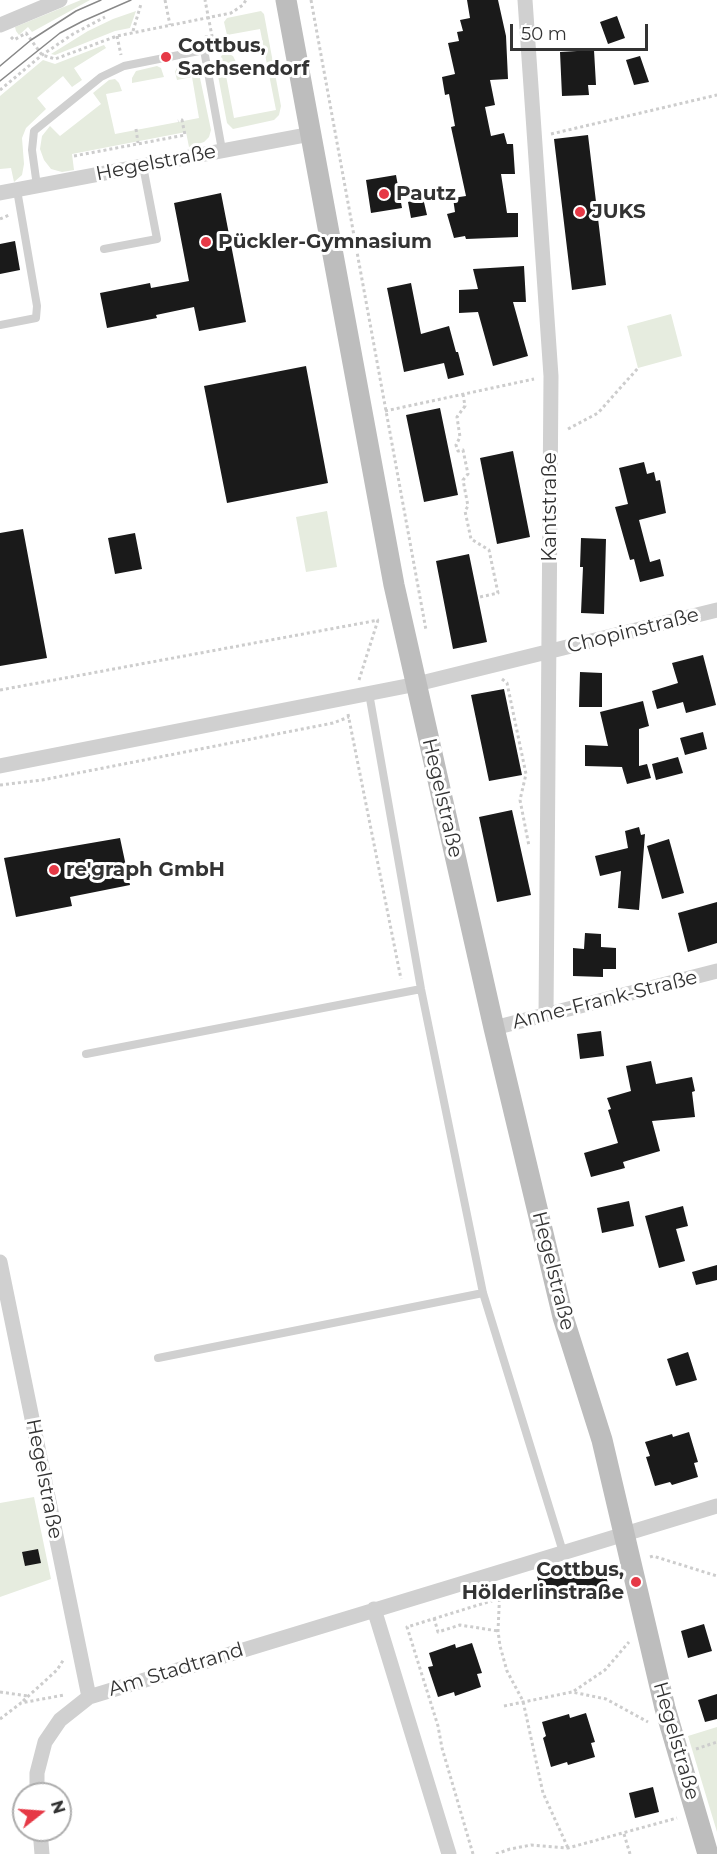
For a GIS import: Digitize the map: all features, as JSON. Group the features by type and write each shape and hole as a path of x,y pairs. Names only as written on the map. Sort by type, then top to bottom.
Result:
{"street":[{"path":"0,25 60,0"},
{"name":"Hegelstraße","path":"286,0 394,585 494,1028 563,1317 602,1440 665,1708 708,1854"},
{"name":"Kantstraße","path":"525,0 551,376 546,1015"},
{"name":"Hegelstraße","path":"0,193 311,134"},
{"name":"Chopinstraße","path":"550,652 717,610"},
{"path":"0,766 417,684 550,652"},
{"name":"Anne-Frank-Straße","path":"494,1028 717,971"},
{"name":"Hegelstraße","path":"0,1262 89,1696"},
{"name":"Am Stadtrand","path":"37,1782 45,1742 60,1720 89,1696 717,1506"},
{"path":"374,1609 449,1854"}],"lane":[{"path":"37,186 32,150 34,131 101,77 124,66 204,50 222,150"},
{"path":"104,249 157,239 143,166"},
{"path":"0,325 36,318 37,306 17,190"},
{"path":"369,693 421,988 483,1293 563,1552"},
{"path":"86,1054 421,988"},
{"path":"158,1358 483,1293"}],"path":[{"path":"165,0 170,25"},
{"path":"204,50 202,38 212,36 206,0"},
{"path":"26,33 42,55 55,59 117,36 231,13 243,5 246,0"},
{"path":"311,0 384,411 427,633"},
{"path":"133,32 141,4"},
{"path":"0,90 42,55 105,16"},
{"path":"117,36 124,66"},
{"path":"535,138 717,95"},
{"path":"74,156 185,135 182,120 178,121"},
{"path":"136,129 138,143"},
{"path":"551,439 598,413 638,368"},
{"path":"384,411 551,376"},
{"path":"463,394 465,406 457,417 460,437 456,445 458,451 463,450 468,474 464,480 468,506 465,511 471,539 489,550 498,593 480,597"},
{"path":"0,690 380,619 347,706 401,979"},
{"path":"498,675 507,683 526,774 520,800 530,852"},
{"path":"0,785 42,780 333,723 349,717"},
{"path":"653,1556 717,1576"},
{"path":"499,1583 501,1598 498,1631 507,1671 523,1701 543,1793 568,1848"},
{"path":"473,1854 441,1748 438,1726 407,1627 501,1598"},
{"path":"434,1618 438,1632 460,1625 498,1631"},
{"path":"572,1692 605,1670 634,1634"},
{"path":"0,1719 57,1670 76,1640"},
{"path":"0,1692 28,1696"},
{"path":"504,1706 572,1692 606,1699 657,1728"},
{"path":"21,1703 74,1693 89,1696"},
{"path":"496,1854 531,1845 568,1848 684,1816"},
{"path":"624,1834 630,1854"}],"shaded area":[{"path":"81,0 90,0 32,32 28,27 19,35 16,31 15,27"},
{"path":"136,11 130,28 115,31 55,55 51,54 88,31"},
{"path":"261,11 264,14 281,106 279,115 274,120 233,129 227,123 216,65 222,55 227,53 233,56 236,62 224,65 234,118 276,110 260,29 227,35 224,22 227,18"},
{"path":"104,45 106,48 74,68 82,80 72,87 63,76 37,98 46,109 26,128 22,138 24,164 22,175 14,182 11,168 0,169 0,96 43,60 55,64"},
{"path":"182,65 197,71 200,78 211,130 204,142 189,147 186,132 72,154 74,170 62,172 51,169 44,160 40,149 42,136 50,126 60,136 101,104 93,93 109,80 115,79 122,91 106,94 115,134 199,118 192,77 177,80 175,72 177,67"},
{"path":"157,66 161,68 164,77 132,83 136,71"},
{"path":"671,314 682,356 638,368 627,326"},
{"path":"327,511 337,567 306,572 296,517"},
{"path":"34,1497 51,1579 0,1597 0,1503"},
{"path":"717,1727 717,1832 688,1736"}],"building":[{"path":"467,0 498,0 506,36 508,79 490,80 495,105 485,107 491,136 504,133 507,144 513,144 515,174 501,174 507,213 518,213 518,237 466,239 465,236 454,238 447,214 455,212 453,198 466,196 451,127 455,126 449,94 445,95 442,77 455,74 448,43 459,41 457,32 463,31 460,20 470,18"},
{"path":"617,16 625,38 608,44 600,22"},
{"path":"594,50 596,85 588,85 589,95 562,96 560,52"},
{"path":"640,56 649,82 634,85 626,60"},
{"name":"JUKS","path":"588,135 606,285 572,290 554,139"},
{"name":"Pautz","path":"396,175 402,208 371,213 366,180"},
{"name":"Pückler-Gymnasium","path":"221,193 246,322 199,331 194,307 156,315 157,318 107,328 100,293 150,283 151,288 189,281 174,203"},
{"path":"423,198 427,215 411,218 408,202"},
{"path":"15,241 20,270 0,274 0,244"},
{"path":"524,266 526,302 513,302 528,356 493,366 478,312 459,313 459,290 478,289 473,269"},
{"path":"411,283 421,334 449,326 464,375 448,379 444,363 404,372 387,288"},
{"path":"306,366 328,483 227,503 204,386"},
{"path":"440,408 458,495 424,502 406,415"},
{"path":"513,451 530,537 497,544 480,458"},
{"path":"644,462 647,474 654,472 656,481 660,480 666,513 639,520 650,562 660,559 664,576 640,582 634,559 630,560 615,507 628,504 619,468"},
{"path":"23,529 47,658 0,666 0,533"},
{"path":"135,533 142,569 115,574 108,538"},
{"path":"581,538 606,539 604,614 581,613 583,567 580,567"},
{"path":"469,554 487,642 453,649 436,561"},
{"path":"703,655 716,705 686,713 683,702 657,709 652,691 678,683 672,663"},
{"path":"580,672 602,673 602,707 579,707"},
{"path":"504,689 522,775 489,781 471,695"},
{"path":"643,701 649,726 639,729 639,766 647,764 651,778 627,784 622,767 585,766 585,745 608,746 600,712"},
{"path":"703,732 707,749 685,755 680,738"},
{"path":"678,757 683,773 656,780 652,764"},
{"path":"512,810 531,895 497,902 479,817"},
{"path":"639,827 641,835 645,834 639,910 618,908 621,871 600,876 595,856 628,848 625,831"},
{"path":"120,838 130,885 70,897 72,906 16,917 4,858"},
{"path":"669,839 684,893 662,899 647,846"},
{"path":"717,902 717,943 688,952 678,913"},
{"path":"585,933 601,934 601,947 616,948 616,969 603,969 603,977 573,976 573,948 584,949"},
{"path":"601,1031 604,1056 580,1059 577,1034"},
{"path":"651,1061 656,1084 692,1077 695,1091 692,1092 695,1117 652,1121 660,1151 623,1162 625,1168 591,1177 584,1153 618,1143 608,1110 611,1109 607,1098 631,1091 626,1066"},
{"path":"629,1201 634,1226 602,1233 597,1208"},
{"path":"683,1206 688,1226 676,1229 685,1261 659,1268 645,1216"},
{"path":"717,1265 717,1280 696,1285 692,1272"},
{"path":"688,1352 697,1380 676,1386 667,1359"},
{"path":"689,1432 698,1462 694,1463 698,1477 672,1485 670,1482 655,1486 646,1457 650,1456 645,1442 672,1434 673,1437"},
{"path":"38,1549 41,1563 25,1566 22,1552"},
{"path":"604,1566 610,1593 588,1598 585,1586 542,1597 537,1576 558,1571 559,1576"},
{"path":"704,1624 712,1651 688,1658 681,1631"},
{"path":"472,1643 482,1673 477,1674 481,1687 455,1696 454,1692 438,1697 428,1667 433,1666 429,1653 455,1644 456,1648"},
{"path":"717,1694 717,1719 705,1722 698,1700"},
{"path":"586,1713 595,1742 591,1743 595,1757 568,1765 567,1762 551,1767 543,1738 546,1736 542,1722 569,1714 570,1718"},
{"path":"653,1787 659,1812 635,1818 629,1793"}],"tram line":[{"path":"0,66 31,40 76,11 101,0"},
{"path":"0,81 60,33 131,0"}],"place":[{"name":"Cottbus, Sachsendorf","path":"166,57"},
{"name":"Pautz","path":"384,194"},
{"name":"JUKS","path":"580,212"},
{"name":"Pückler-Gymnasium","path":"206,242"},
{"name":"re'graph GmbH","path":"54,870"},
{"name":"Cottbus, Hölderlinstraße","path":"636,1582"}]}
